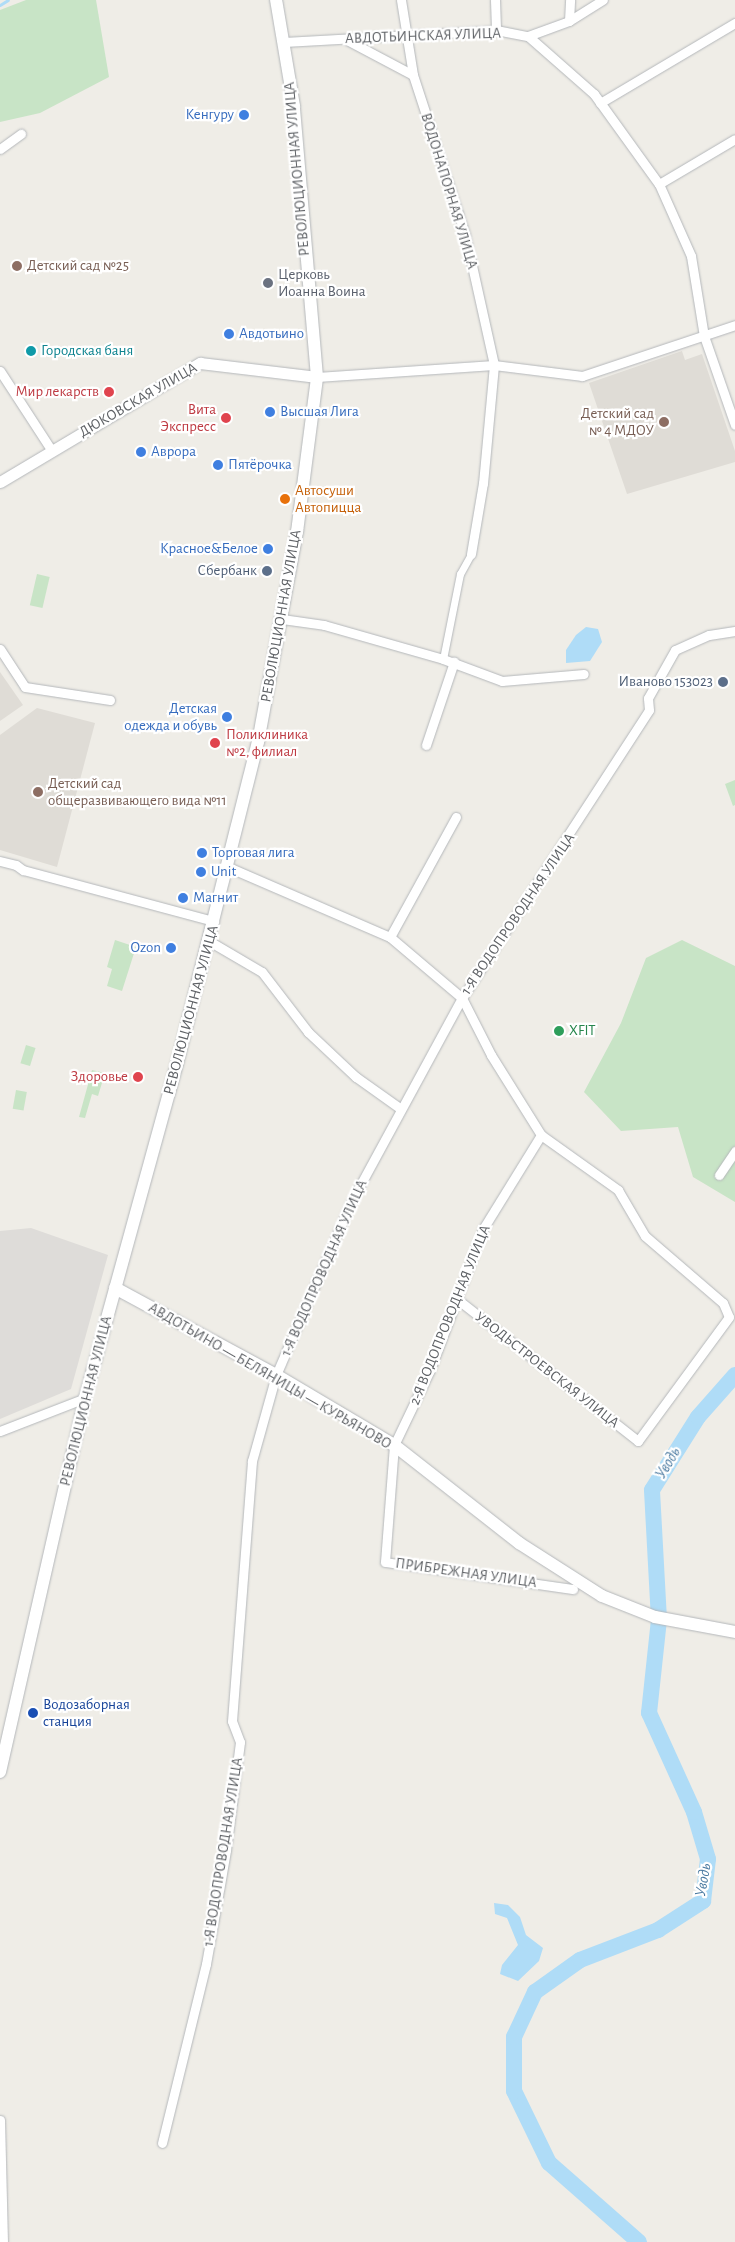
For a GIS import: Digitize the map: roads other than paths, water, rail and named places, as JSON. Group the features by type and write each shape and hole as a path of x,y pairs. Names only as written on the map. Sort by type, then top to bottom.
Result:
{"main road":[{"name":"РЕВОЛЮЦИОННАЯ УЛИЦА","path":"0,1772 86,1398 228,867 258,742 282,619 317,377 294,106 276,0"},
{"name":"АВДОТЬИНО — БЕЛЯНИЦЫ — КУРЬЯНОВО","path":"115,1288 276,1375 394,1445 519,1543 602,1596 632,1610 708,1629 735,1632"}],"street":[{"name":"ВОДОНАПОРНАЯ УЛИЦА","path":"401,0 402,17 409,36 413,75 465,234 494,365 483,483 471,554"},
{"path":"495,0 496,30"},
{"path":"569,21 570,0"},
{"path":"603,0 569,21 528,36 600,103 659,184 691,256 704,336 735,425"},
{"path":"600,103 735,24"},
{"name":"АВДОТЬИНСКАЯ УЛИЦА","path":"284,42 496,30 528,36"},
{"path":"344,39 413,75"},
{"path":"0,149 21,134"},
{"path":"659,184 735,139"},
{"path":"317,377 494,365 582,376 735,325"},
{"name":"ДЮКОВСКАЯ УЛИЦА","path":"0,482 200,363 317,377"},
{"path":"0,371 52,451"},
{"path":"443,659 460,574 471,554"},
{"path":"282,619 324,625 454,662 502,681 584,674"},
{"name":"1-Я ВОДОПРОВОДНАЯ УЛИЦА","path":"162,2143 206,1964 226,1850 240,1742 232,1721 252,1461 276,1375 350,1204 462,998 645,718 649,710 648,698 675,650 709,635 735,631"},
{"path":"0,649 25,687 110,700"},
{"path":"426,745 454,662"},
{"path":"390,937 456,817"},
{"path":"0,861 23,870 214,921"},
{"path":"228,867 390,937 462,998 491,1055 541,1135"},
{"path":"209,941 262,972 308,1032 356,1077 401,1110"},
{"name":"2-Я ВОДОПРОВОДНАЯ УЛИЦА","path":"394,1445 430,1370 483,1229 541,1135"},
{"name":"УВОДЬСТРОЕВСКАЯ УЛИЦА","path":"456,1299 638,1441 729,1317 723,1303 645,1236 618,1190 541,1135"},
{"path":"719,1176 735,1150"},
{"path":"0,1431 86,1398"},
{"name":"ПРИБРЕЖНАЯ УЛИЦА","path":"394,1445 385,1562 573,1589"},
{"path":"0,2120 3,2242"}],"water":[{"path":"586,627 598,629 602,642 590,661 566,663 566,650 576,635"},
{"path":"494,1903 508,1905 520,1917 526,1935 543,1948 539,1961 518,1981 500,1974 502,1965 518,1945 507,1918 495,1914"}],"waterway":[{"path":"0,5 8,0"},
{"name":"Уводь","path":"639,2242 549,2163 514,2091 514,2037 535,1992 580,1960 658,1930 703,1901 708,1859 694,1812 649,1713 659,1620 652,1490 698,1417 735,1375"}],"place":[{"name":"Кенгуру","path":"244,115"},
{"name":"Детский сад №25","path":"17,266"},
{"name":"Церковь Иоанна Воина","path":"268,283"},
{"name":"Авдотьино","path":"229,334"},
{"name":"Городская баня","path":"31,351"},
{"name":"Мир лекарств","path":"109,392"},
{"name":"Высшая Лига","path":"270,412"},
{"name":"Вита Экспресс","path":"226,418"},
{"name":"Детский сад № 4 МДОУ","path":"664,422"},
{"name":"Аврора","path":"141,452"},
{"name":"Пятёрочка","path":"218,465"},
{"name":"Автосуши Автопицца","path":"285,499"},
{"name":"Красное&Белое","path":"268,549"},
{"name":"Сбербанк","path":"267,571"},
{"name":"Иваново 153023","path":"723,682"},
{"name":"Детская одежда и обувь","path":"227,717"},
{"name":"Поликлиника №2, филиал","path":"215,743"},
{"name":"Детский сад общеразвивающего вида №11","path":"38,792"},
{"name":"Торговая лига","path":"202,853"},
{"name":"Unit","path":"201,872"},
{"name":"Магнит","path":"183,898"},
{"name":"Ozon","path":"171,948"},
{"name":"XFIT","path":"559,1031"},
{"name":"Здоровье","path":"138,1077"},
{"name":"Водозаборная станция","path":"33,1713"}]}
